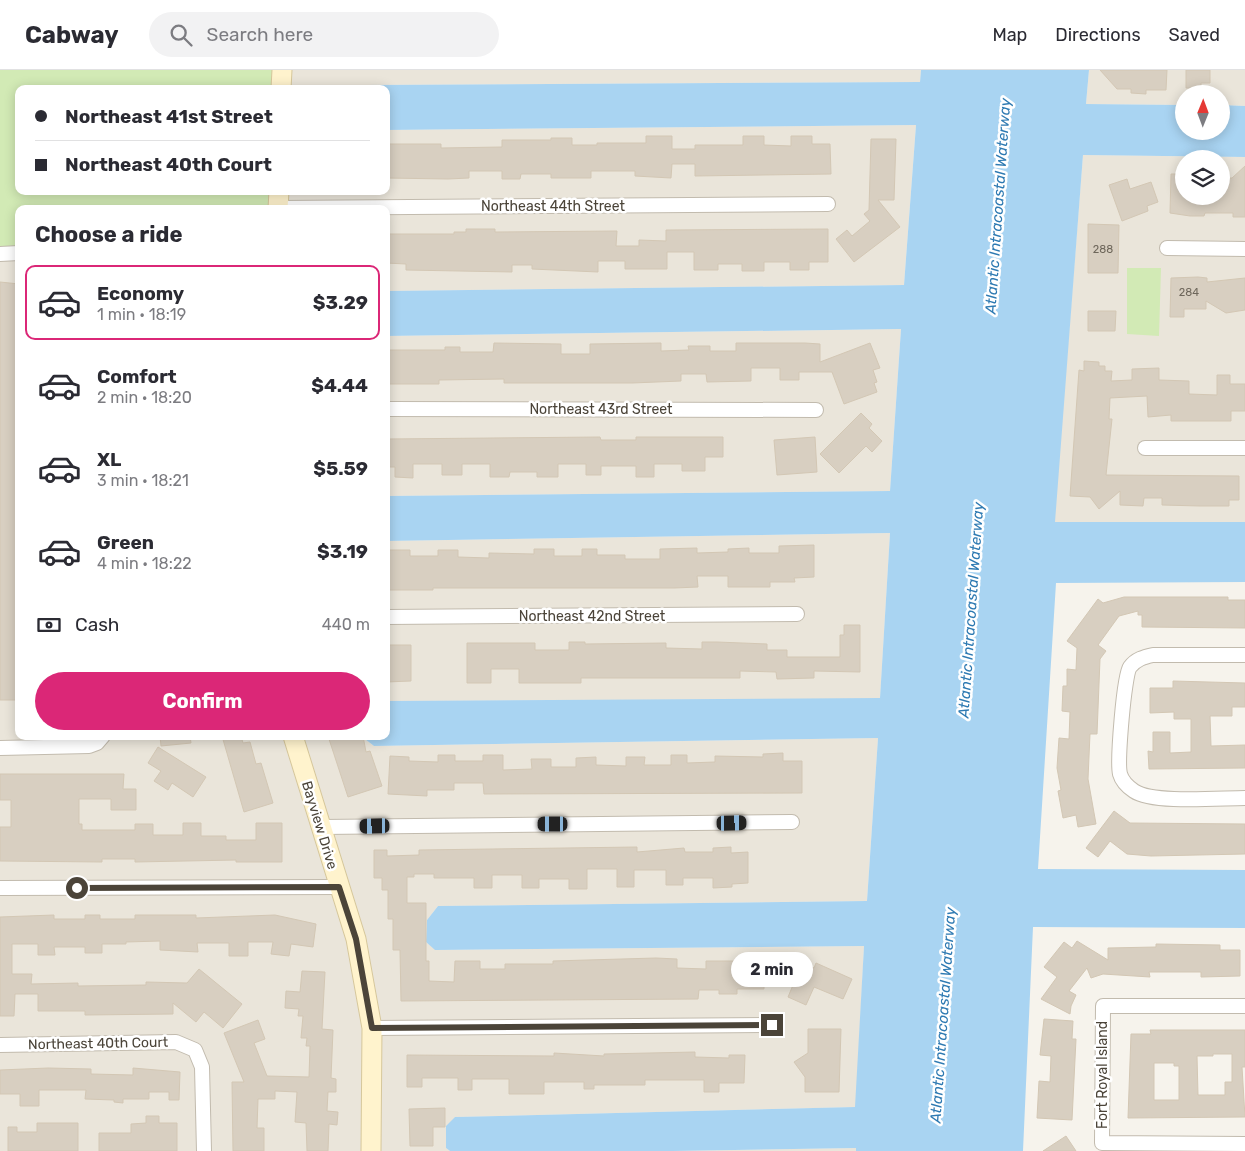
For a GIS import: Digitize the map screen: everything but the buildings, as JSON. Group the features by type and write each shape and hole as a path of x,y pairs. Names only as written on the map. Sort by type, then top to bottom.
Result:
{"street":[{"path":"282,70 282,85"},
{"name":"Northeast 44th Street","path":"278,203 828,204"},
{"path":"1167,248 1245,249"},
{"path":"0,254 15,254"},
{"name":"Northeast 43rd Street","path":"390,409 816,410"},
{"path":"1145,448 1245,448"},
{"name":"Northeast 42nd Street","path":"390,617 797,614"},
{"path":"1245,655 1153,655 1139,658 1129,668 1125,682 1120,758 1120,774 1125,784 1136,792 1159,798 1245,798"},
{"path":"0,748 89,746 100,740"},
{"name":"Bayview Drive","path":"294,740 356,939 372,1028 371,1151"},
{"path":"322,827 792,822"},
{"path":"0,888 339,887"},
{"name":"Fort Royal Island","path":"1245,1006 1102,1006 1102,1143 1245,1144"},
{"path":"372,1028 772,1025"},
{"name":"Northeast 40th Court","path":"0,1045 176,1042 195,1050 202,1067 204,1151"}],"shaded area":[{"path":"0,70 921,70 920,82 15,85 15,195 390,195 390,130 916,125 904,285 390,291 390,205 15,205 15,740 366,740 374,746 878,738 867,901 438,906 427,920 426,942 436,950 864,946 856,1107 455,1117 446,1148 450,1151 0,1151"},
{"path":"1089,70 1245,70 1245,106 1230,105 1230,85 1175,85 1175,105 1086,104"},
{"path":"1083,155 1175,156 1175,205 1230,205 1230,157 1245,157 1245,522 1054,522"},
{"path":"901,329 890,491 390,496 390,336"},
{"path":"890,533 880,699 390,701 390,541"},
{"path":"856,1148 856,1151 673,1151"}],"green space":[{"path":"0,70 273,70 273,85 15,85 15,195 270,195 269,205 15,205 15,247 0,247"},
{"path":"1127,268 1161,268 1159,336 1127,334"}],"water":[{"name":"Atlantic Intracoastal Waterway","path":"921,70 1089,70 1086,104 1175,105 1175,140 1230,140 1230,105 1245,106 1245,157 1230,157 1230,150 1175,150 1175,156 1083,155 1055,522 1245,522 1245,582 1056,583 1038,869 1245,870 1245,928 1033,927 1023,1151 856,1151 856,1148 673,1151 450,1151 446,1148 446,1126 455,1117 855,1107 864,946 435,950 426,942 427,920 438,906 867,901 878,738 374,746 366,740 390,740 390,701 880,698 890,533 390,541 390,496 890,491 901,329 390,336 390,291 904,285 916,125 390,130 390,85 366,85 920,82"}],"route":[{"path":"77,888 339,887 356,939 372,1028 772,1025"}]}
